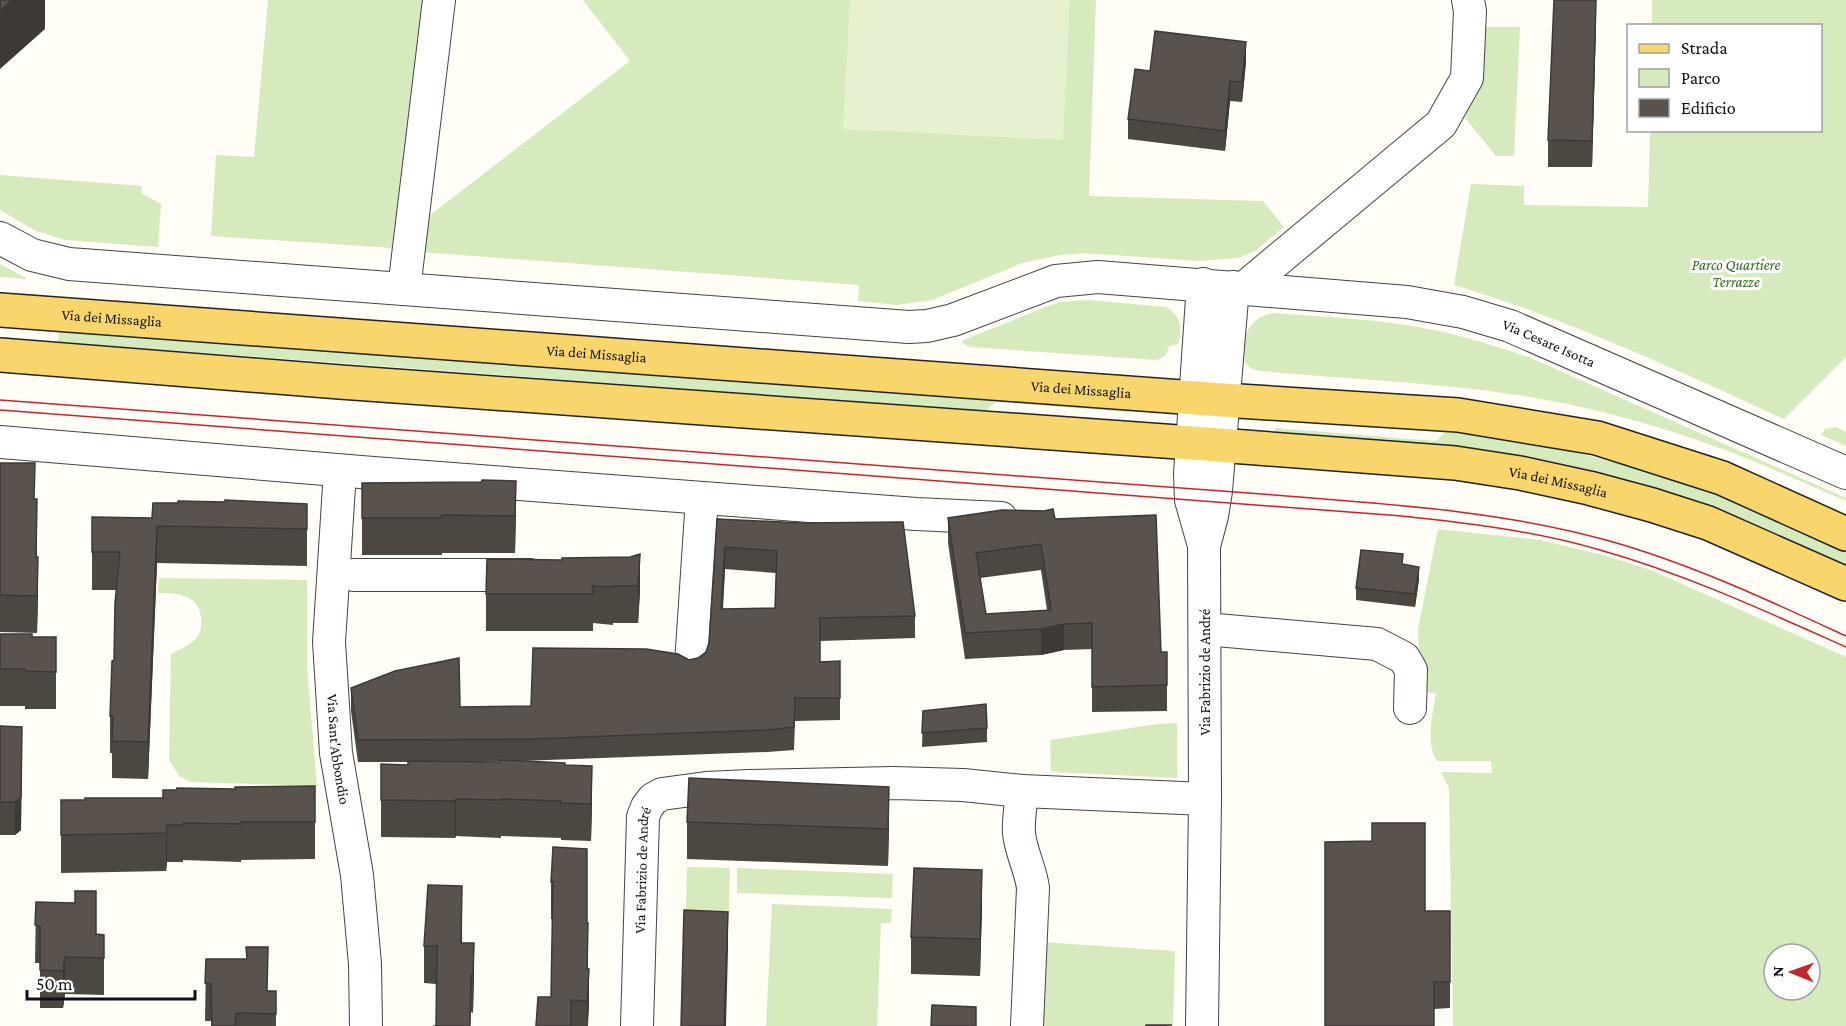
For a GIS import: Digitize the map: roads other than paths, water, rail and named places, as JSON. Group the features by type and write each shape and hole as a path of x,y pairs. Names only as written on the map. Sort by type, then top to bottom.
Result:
{"main road":[{"name":"Via dei Missaglia","path":"0,310 1209,399 1458,415 1597,438 1722,478 1846,534"},
{"name":"Via dei Missaglia","path":"0,355 352,383 1455,463 1520,473 1652,505 1708,523 1846,584"}],"street":[{"path":"404,289 439,0"},
{"path":"0,238 32,255 69,264 909,327 927,326 953,320 1041,286 1071,279 1098,277 1227,286 1441,123 1467,78 1470,11 1468,0"},
{"path":"1206,444 1209,399 1227,286"},
{"name":"Via Cesare Isotta","path":"1227,286 1407,302 1462,312 1510,326 1846,474"},
{"path":"0,442 340,471 916,514 1031,519"},
{"name":"Via Fabrizio de André","path":"1202,1026 1204,546 1191,500 1190,474 1206,444"},
{"name":"Via Sant'Abbondio","path":"340,471 329,642 336,753 357,875 365,964 366,1026"},
{"path":"691,664 702,498"},
{"path":"354,575 560,575"},
{"path":"1205,629 1377,644 1390,649 1404,658 1411,670 1410,708"},
{"name":"Via Fabrizio de André","path":"637,1026 643,817 653,799 662,794 706,788 824,783 963,785 1022,791 1204,799"},
{"path":"1022,791 1019,834 1033,888 1027,1026"}],"tram line":[{"path":"0,400 1274,495 1482,515 1565,530 1637,549 1728,583 1846,636"},
{"path":"0,410 1402,516 1501,528 1576,543 1663,570 1846,647"}],"park label":[{"name":"Parco Quartiere Terrazze","path":"1736,274"}]}
